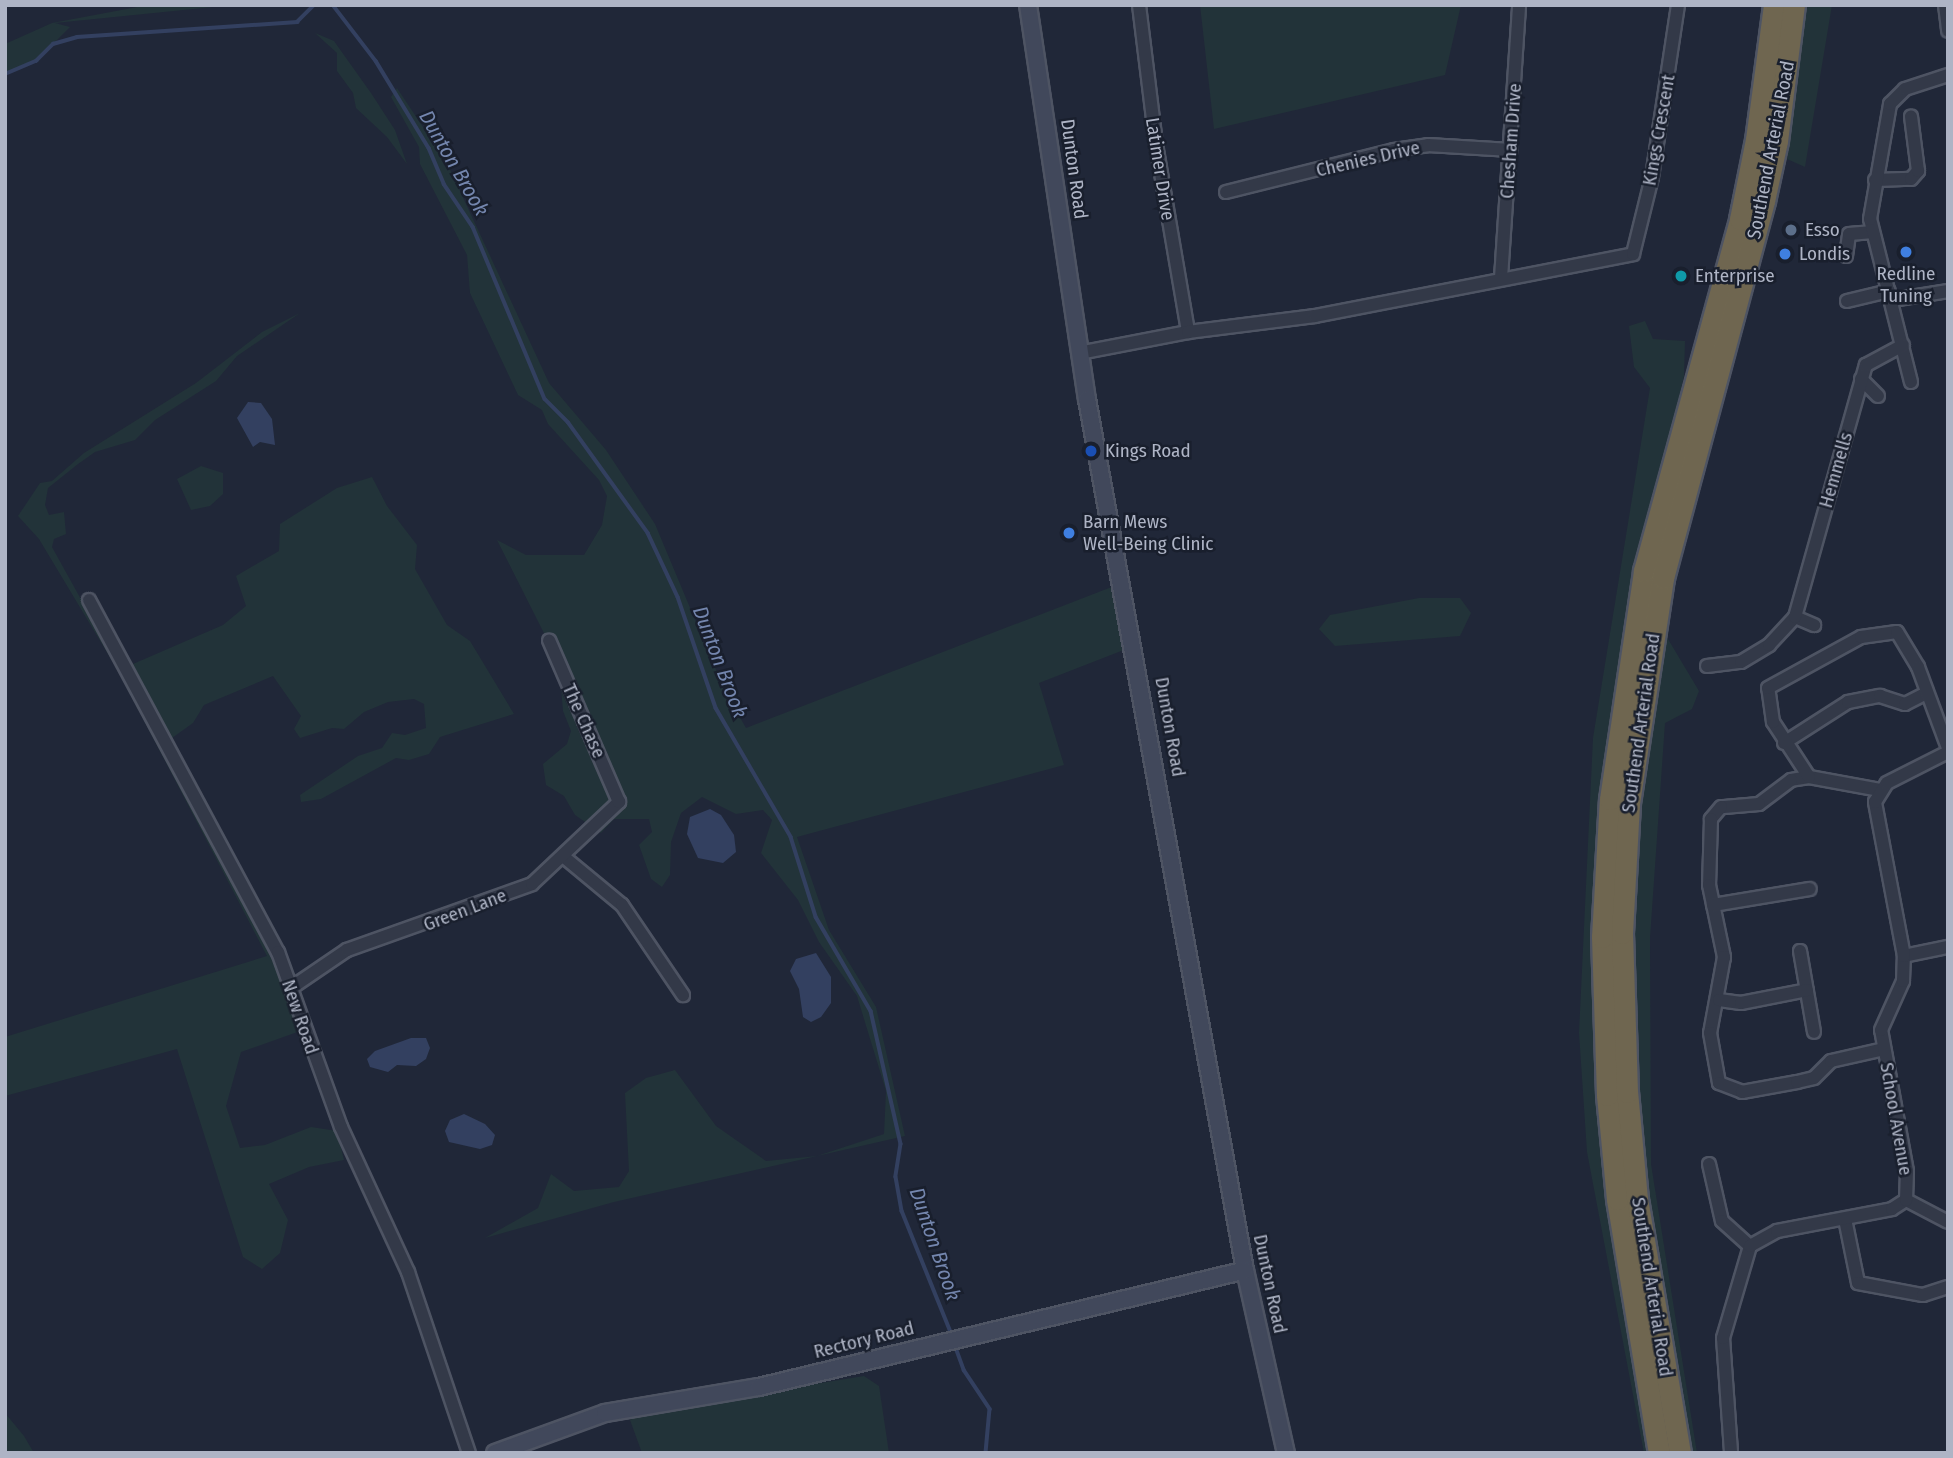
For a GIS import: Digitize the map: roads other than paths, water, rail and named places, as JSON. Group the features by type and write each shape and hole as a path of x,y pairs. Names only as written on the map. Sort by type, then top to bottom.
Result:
{"highway":[{"name":"Southend Arterial Road","path":"1659,1453 1618,1211 1607,1094 1602,937 1609,812 1618,723 1644,571 1740,219 1774,5"},
{"name":"Southend Arterial Road","path":"1680,1453 1637,1199 1628,1092 1622,933 1629,803 1663,578 1764,201 1777,141 1794,5"}],"street":[{"name":"Dunton Road","path":"1028,5 1079,353 1245,1270 1286,1453"},
{"name":"Latimer Drive","path":"1139,5 1159,166 1188,331"},
{"name":"Chesham Drive","path":"1501,278 1519,5"},
{"name":"Kings Crescent","path":"1501,278 1633,254 1652,177 1678,5"},
{"path":"1911,382 1870,219 1890,104 1905,89 1948,75"},
{"path":"1875,180 1911,179 1918,171 1911,116"},
{"name":"Chenies Drive","path":"1226,192 1394,150 1428,145 1511,150"},
{"path":"1846,256 1849,234 1873,232"},
{"path":"1079,353 1188,331 1315,316 1501,278"},
{"path":"1847,301 1948,290"},
{"name":"Hemmells","path":"1707,666 1741,662 1769,645 1795,617 1861,379 1872,358 1903,345"},
{"path":"1861,379 1878,396"},
{"name":"New Road","path":"89,600 278,952 341,1127 408,1272 470,1453"},
{"path":"1795,617 1814,625"},
{"path":"1809,777 1784,743 1767,702 1768,688 1861,637 1897,632 1918,667 1925,694 1948,750 1880,790 1809,777 1791,780 1759,804 1716,810 1709,854 1713,905 1724,957 1711,1044 1719,1083 1729,1090 1742,1092 1814,1078 1831,1061 1885,1049"},
{"name":"The Chase","path":"548,640 619,802"},
{"path":"1784,743 1848,702 1880,696 1905,704 1925,694"},
{"name":"School Avenue","path":"1750,1246 1777,1231 1901,1207 1906,1200 1907,1171 1881,1030 1903,981 1904,956 1877,819 1880,790"},
{"name":"Green Lane","path":"291,988 347,950 532,884 564,857 619,802"},
{"path":"564,857 591,885 622,905 683,995"},
{"path":"1713,905 1810,889"},
{"path":"1904,956 1948,947"},
{"path":"1800,950 1814,1032"},
{"path":"1719,1000 1741,1003 1807,990"},
{"path":"1709,1164 1722,1221 1750,1246 1723,1338 1731,1452"},
{"path":"1906,1200 1948,1223"},
{"path":"1845,1219 1858,1283 1867,1288 1923,1295 1948,1287"},
{"name":"Rectory Road","path":"495,1453 605,1413 758,1387 1245,1270"}],"water":[{"path":"248,402 261,403 272,419 275,445 260,442 253,447 237,418"},
{"path":"710,809 721,815 734,835 736,852 723,863 698,858 687,834 690,817"},
{"path":"816,953 831,977 831,1003 821,1017 811,1022 803,1017 799,989 790,971 796,959"},
{"path":"411,1038 426,1038 430,1048 426,1059 416,1066 397,1065 388,1072 370,1067 367,1059 375,1051"},
{"path":"464,1114 485,1124 495,1135 492,1145 480,1149 449,1142 445,1131 450,1120"}],"waterway":[{"path":"5,74 36,61 53,44 77,37 297,22 314,5"},
{"name":"Dunton Brook","path":"333,5 376,61 429,148 444,184 473,227 545,399 568,422 648,533 678,597 716,708 791,837 816,917 871,1011 901,1144 896,1177 902,1211 952,1335"},
{"name":"Dunton Brook","path":"955,1345 964,1370 990,1409 986,1453"}],"place":[{"name":"Esso","path":"1791,230"},
{"name":"Redline Tuning","path":"1906,252"},
{"name":"Londis","path":"1785,254"},
{"name":"Enterprise","path":"1681,276"},
{"name":"Kings Road","path":"1091,451"},
{"name":"Barn Mews Well-Being Clinic","path":"1069,533"}]}
